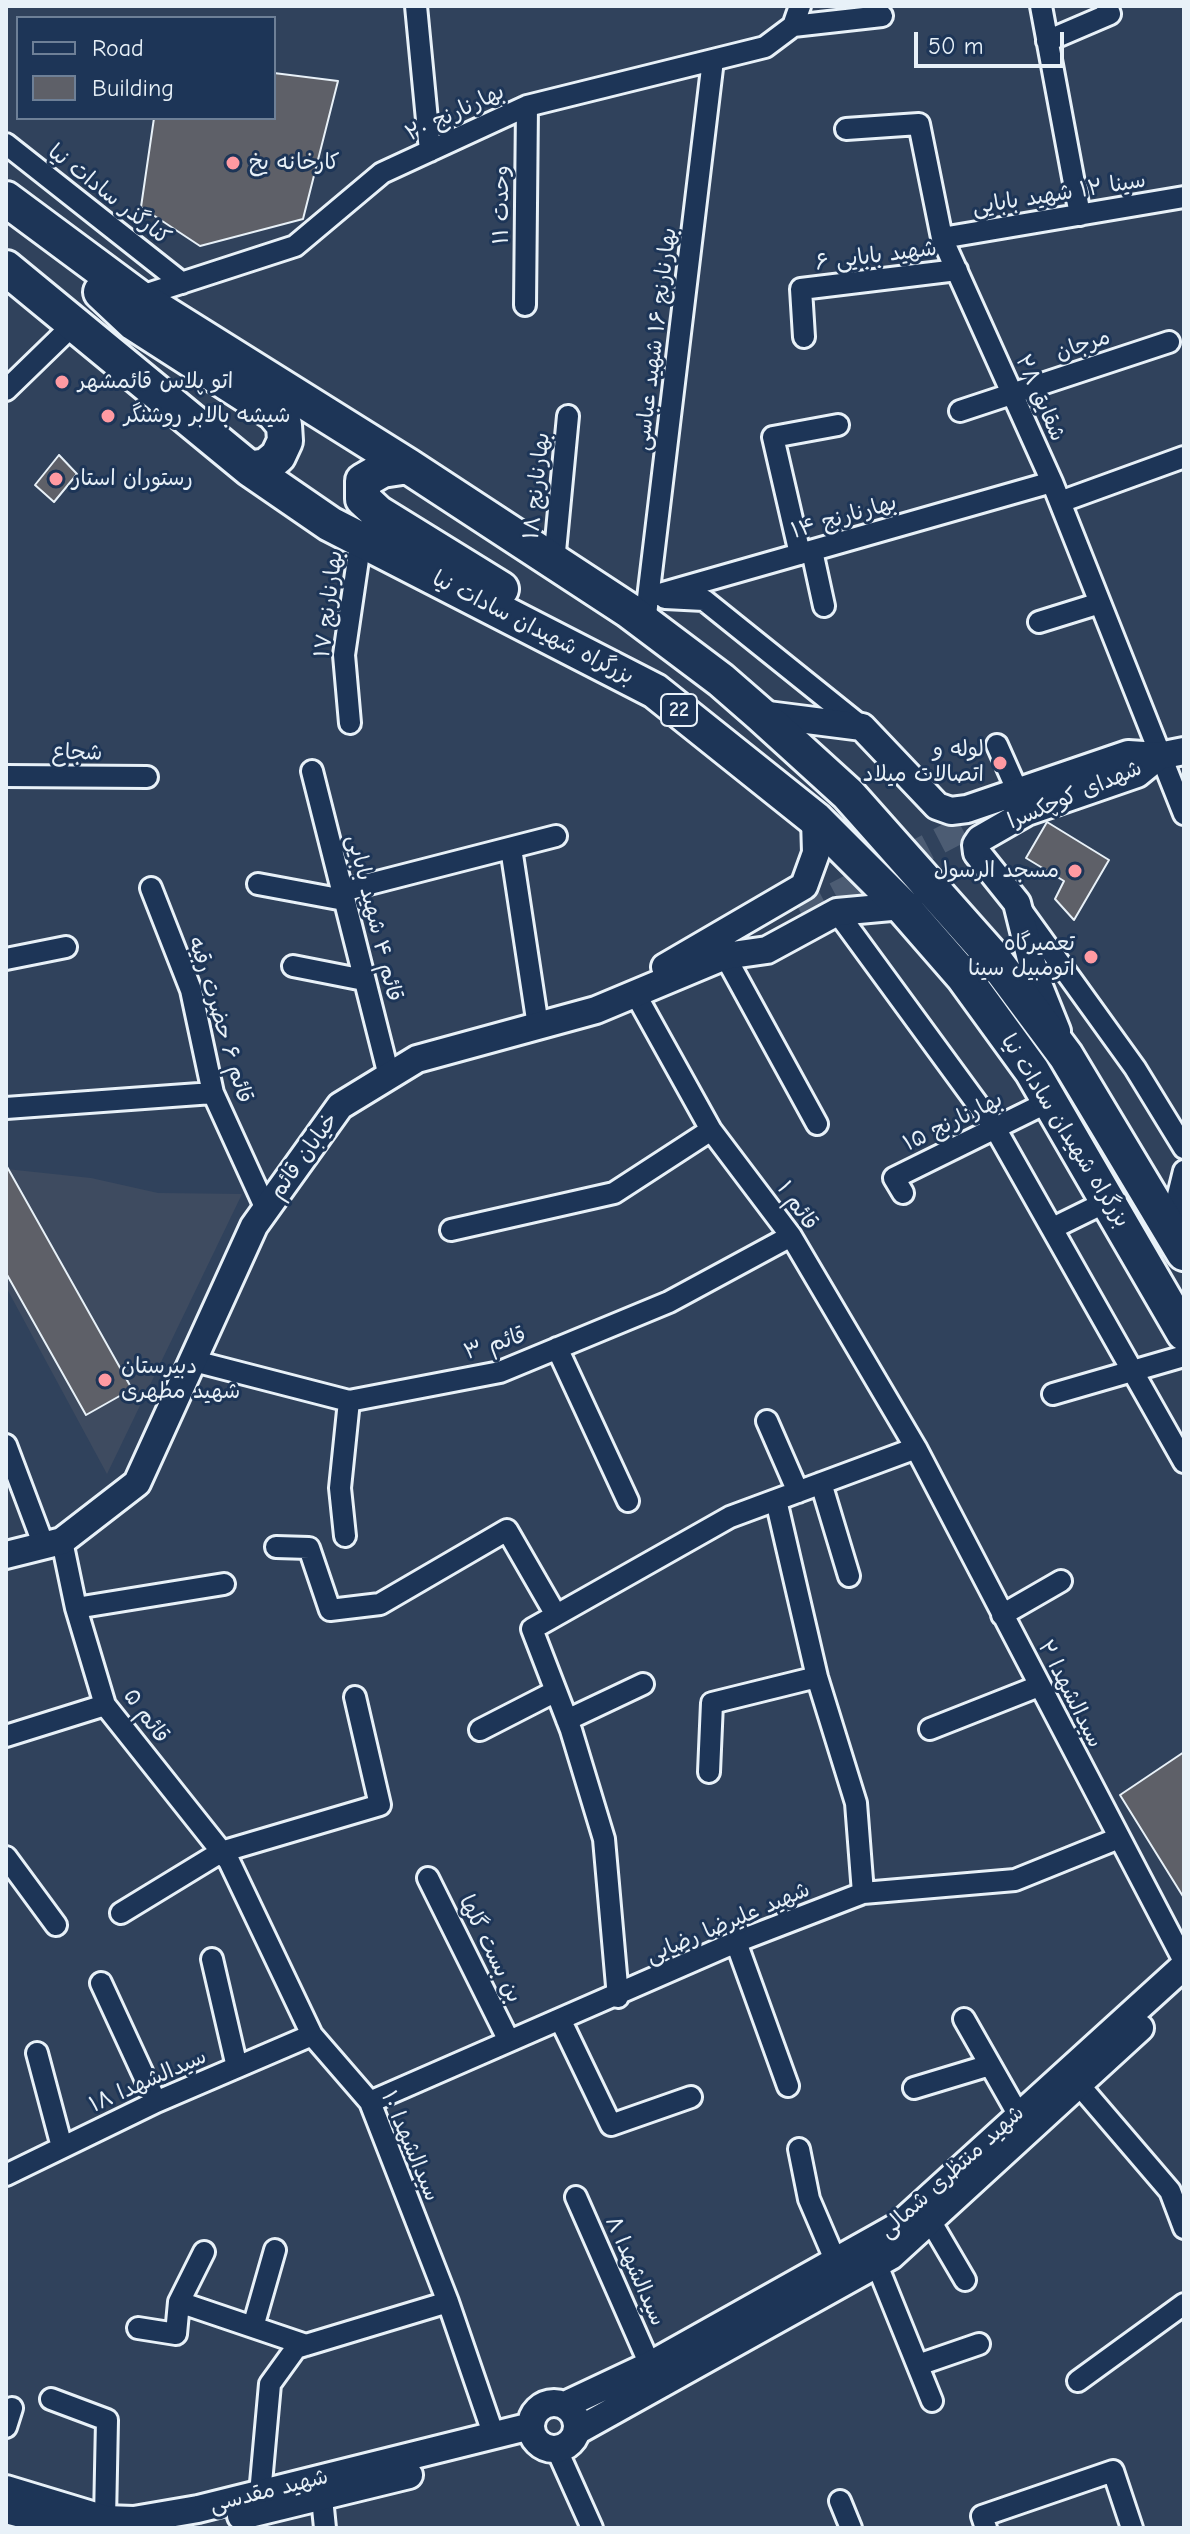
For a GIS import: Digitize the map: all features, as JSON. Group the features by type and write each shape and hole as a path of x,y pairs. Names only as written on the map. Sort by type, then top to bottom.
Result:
{"highway":[{"name":"بزرگراه شهیدان سادات نیا","path":"6,201 138,297 408,466 554,562 647,610 848,794 944,898 1066,1056 1177,1240"},
{"path":"6,201 134,323 274,413 284,425 285,441 278,456 266,466 250,469"},
{"name":"بزرگراه شهیدان سادات نیا","path":"6,268 250,469 330,524 655,691 815,819 902,906 963,976 1050,1101 1110,1200 1184,1333"},
{"path":"408,466 382,470 363,481 363,499 378,513 508,593 599,664"}],"main road":[{"path":"760,714 862,727"},
{"name":"شهدای کوچکسرا","path":"862,727 937,806 951,811 1022,801 1137,774 1172,753"},
{"name":"شهدای کوچکسرا","path":"1022,801 980,839 976,845 977,853 1017,903 1036,979 1066,1056"},
{"path":"636,995 658,972 804,886 816,853 815,819"},
{"name":"خیابان قائم","path":"6,1555 53,1543 137,1483 254,1226 340,1106 417,1059 636,995 725,956 767,950 837,912 902,906"},
{"path":"725,956 801,913"},
{"name":"شهید منتظری شمالی","path":"565,2405 650,2365 898,2226 1184,1964"},
{"name":"شهید منتظری شمالی","path":"577,2431 877,2265 931,2222 1184,1986"},
{"path":"565,2405 575,2416 577,2431 570,2444 541,2439 542,2406 565,2405"},
{"name":"شهید مقدسی","path":"6,2489 103,2524 163,2516 263,2511 495,2444 541,2439"},
{"name":"شهید مقدسی","path":"183,2528 322,2498 495,2444"},
{"path":"6,2510 73,2528"}],"street":[{"path":"416,6 430,151"},
{"path":"800,6 793,26 882,16"},
{"path":"1041,6 1080,215"},
{"path":"1047,41 1110,14 1107,6"},
{"name":"بهارنارنج ۲۰","path":"138,297 295,246 382,173 527,106 765,47 793,26"},
{"name":"بهارنارنج ۱۶ شهید عباسی","path":"647,610 713,60"},
{"name":"وحدت ۱۱","path":"525,305 527,106"},
{"name":"شقایق ۲۸","path":"846,129 919,124 942,238 1052,482 1100,603 1172,753 1184,814"},
{"name":"کنارگذر سادات نیا","path":"6,144 182,283"},
{"name":"سینا ۱۲ شهید بابایی","path":"942,238 1184,197"},
{"name":"شهید بابایی ۶","path":"804,337 801,289 957,270"},
{"path":"9,381 74,324"},
{"name":"مرجان","path":"960,411 1169,342"},
{"name":"بهارنارنج ۱۸","path":"554,562 568,416"},
{"path":"824,606 773,437 838,425"},
{"path":"1060,502 1184,457"},
{"name":"بهارنارنج ۱۴","path":"647,610 806,552 1052,482"},
{"name":"بهارنارنج ۱۷","path":"350,723 344,655 361,539"},
{"path":"647,610 704,600 862,727"},
{"path":"1039,622 1100,603"},
{"path":"997,745 1022,801"},
{"name":"قائم ۴ شهید بابایی","path":"312,771 389,1076"},
{"name":"شجاع","path":"6,776 147,777"},
{"path":"258,884 343,895 556,836"},
{"path":"511,848 538,1026"},
{"name":"قائم ۶ حضرت رقیه","path":"151,888 191,990 213,1093 266,1209"},
{"path":"1017,903 1135,1068 1184,1148"},
{"path":"837,912 995,1128 1184,1462"},
{"path":"6,959 66,947"},
{"path":"725,956 817,1124"},
{"path":"293,966 364,980"},
{"name":"قائم ۱","path":"636,995 711,1130 791,1236 916,1448"},
{"path":"6,1108 213,1093"},
{"name":"بهارنارنج ۱۵","path":"903,1193 894,1178 1050,1101"},
{"path":"451,1230 614,1193 711,1130"},
{"path":"1177,1240 1184,1171"},
{"path":"1053,1228 1110,1200"},
{"name":"قائم ۳","path":"194,1361 349,1401 500,1372 669,1302 791,1236"},
{"path":"557,1348 628,1501"},
{"path":"1053,1394 1184,1356"},
{"path":"345,1536 340,1488 349,1401"},
{"path":"767,1421 798,1492"},
{"name":"قائم ۵","path":"6,1445 53,1543 105,1705 221,1852"},
{"path":"618,1997 604,1839 567,1720 532,1629 730,1517 916,1448"},
{"name":"سیدالشهدا ۲","path":"916,1448 1184,1964"},
{"path":"821,1483 849,1576"},
{"path":"776,1500 817,1677 856,1803 863,1893"},
{"path":"276,1547 309,1548 330,1610 380,1604 507,1530 556,1615"},
{"path":"1002,1615 1061,1581"},
{"path":"76,1608 224,1584"},
{"path":"709,1772 712,1703 817,1677"},
{"path":"567,1720 643,1684"},
{"path":"930,1729 1039,1686"},
{"path":"480,1730 556,1691"},
{"path":"121,1913 221,1852 380,1805 355,1697"},
{"path":"6,1736 105,1705"},
{"name":"شهید علیرضا رضایی","path":"370,2102 618,1997 736,1942 863,1893 1015,1880 1119,1838"},
{"name":"سیدالشهدا ۱۰","path":"221,1852 312,2035 370,2102 448,2302 495,2444"},
{"path":"6,1857 56,1925"},
{"name":"بن بست گلها","path":"428,1878 509,2041"},
{"path":"736,1942 788,2086"},
{"path":"212,1959 237,2067"},
{"path":"101,1983 156,2102"},
{"path":"560,2019 611,2125 691,2097"},
{"path":"964,2019 1018,2114"},
{"name":"سیدالشهدا ۱۸","path":"6,2175 156,2102 312,2035"},
{"path":"37,2053 62,2147"},
{"path":"914,2088 990,2065"},
{"path":"1080,2086 1170,2191 1184,2228"},
{"path":"799,2149 809,2199 836,2262"},
{"name":"سیدالشهدا ۸","path":"576,2197 650,2365"},
{"path":"931,2222 965,2280"},
{"path":"253,2327 275,2250"},
{"path":"138,2328 176,2334 179,2302 204,2252"},
{"path":"877,2265 932,2401"},
{"path":"179,2302 306,2345"},
{"path":"263,2511 270,2384 296,2348 448,2302"},
{"path":"1078,2381 1184,2304"},
{"path":"918,2365 979,2344"},
{"path":"51,2399 107,2420 103,2524"},
{"path":"541,2439 592,2528"},
{"path":"986,2528 982,2516 1113,2471 1132,2528"},
{"path":"322,2498 325,2528"},
{"path":"840,2501 851,2528"}],"shaded area":[{"name":"دبیرستان شهید مطهری","path":"6,1169 91,1178 158,1193 242,1194 107,1474 6,1287"}],"building":[{"name":"کارخانه یخ","path":"276,73 338,81 303,219 200,246 141,207 154,120 276,120"},
{"name":"رستوران استار","path":"59,455 77,474 54,502 35,485"},
{"name":"مسجد الرسول","path":"1047,822 1109,860 1074,920 1055,899 1064,881 1026,858"},
{"path":"6,1165 132,1389 86,1415 6,1273"},
{"path":"1184,1752 1184,1898 1120,1795"}],"tunnel":[{"path":"801,913 989,815"}],"place":[{"name":"کارخانه یخ","path":"233,163"},
{"name":"اتو پلاس قائمشهر","path":"62,382"},
{"name":"شیشه بالابر روشنگر","path":"108,416"},
{"name":"رستوران استار","path":"56,479"},
{"name":"لوله و اتصالات میلاد","path":"1000,763"},
{"name":"مسجد الرسول","path":"1075,871"},
{"name":"تعمیرگاه اتومبیل سینا","path":"1091,957"},
{"name":"دبیرستان شهید مطهری","path":"105,1380"}]}
